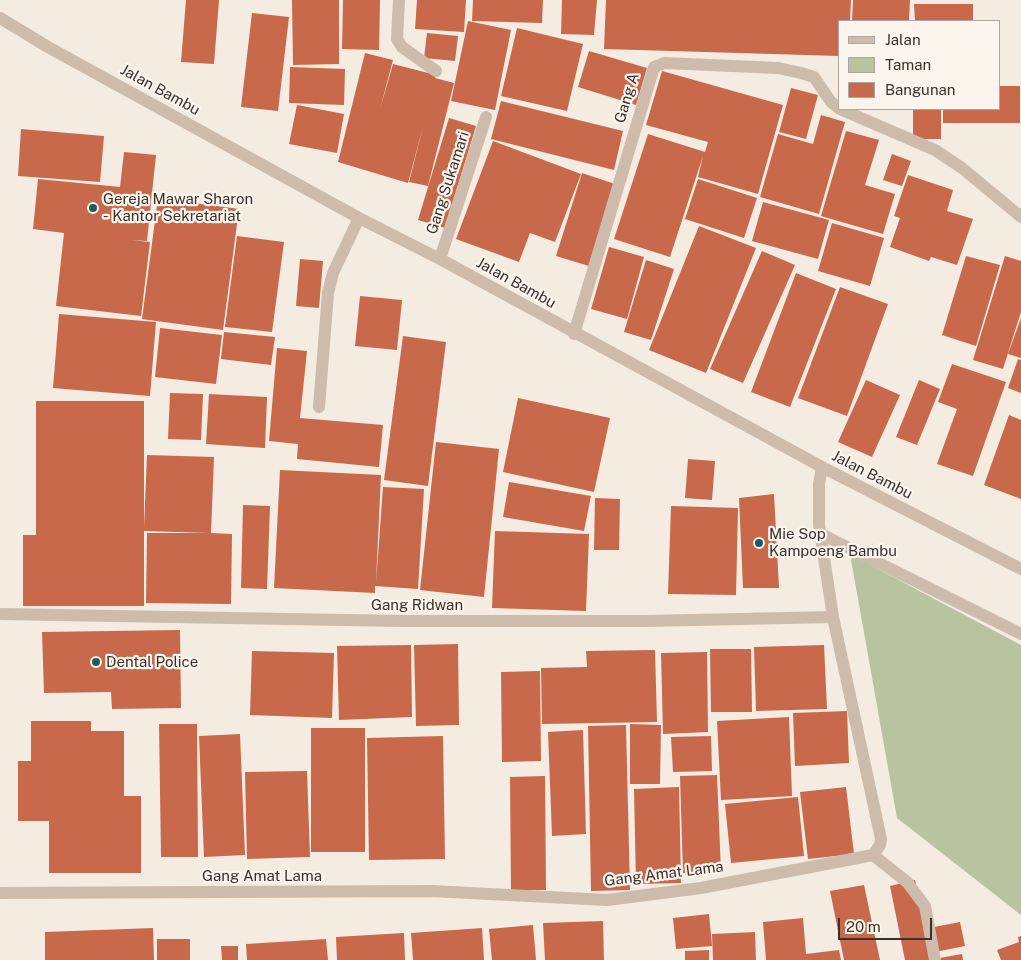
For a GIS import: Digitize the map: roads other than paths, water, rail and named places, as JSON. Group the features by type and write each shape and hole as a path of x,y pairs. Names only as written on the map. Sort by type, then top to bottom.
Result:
{"street":[{"path":"398,0 397,39 402,47 436,71"},
{"name":"Jalan Bambu","path":"0,18 48,47 360,218 440,259 574,334 822,467 1021,569"},
{"name":"Gang A","path":"574,334 654,67 664,63 778,68 801,73 814,77 831,102 838,107"},
{"name":"Gang A","path":"842,110 935,150 962,168 1021,217"},
{"name":"Gang Sukamari","path":"440,259 486,116"},
{"path":"319,407 328,293 334,273 360,218"},
{"path":"822,467 819,484 820,530 833,617 881,839 880,845 873,855 907,882 925,906 935,960"},
{"path":"820,530 1021,634"},
{"name":"Gang Ridwan","path":"0,614 403,621 646,621 833,617"},
{"name":"Gang Amat Lama","path":"0,893 431,891 607,900 701,888 873,855"}],"place":[{"name":"Gereja Mawar Sharon - Kantor Sekretariat","path":"93,208"},
{"name":"Mie Sop Kampoeng Bambu","path":"759,543"},
{"name":"Dental Police","path":"96,662"}]}
